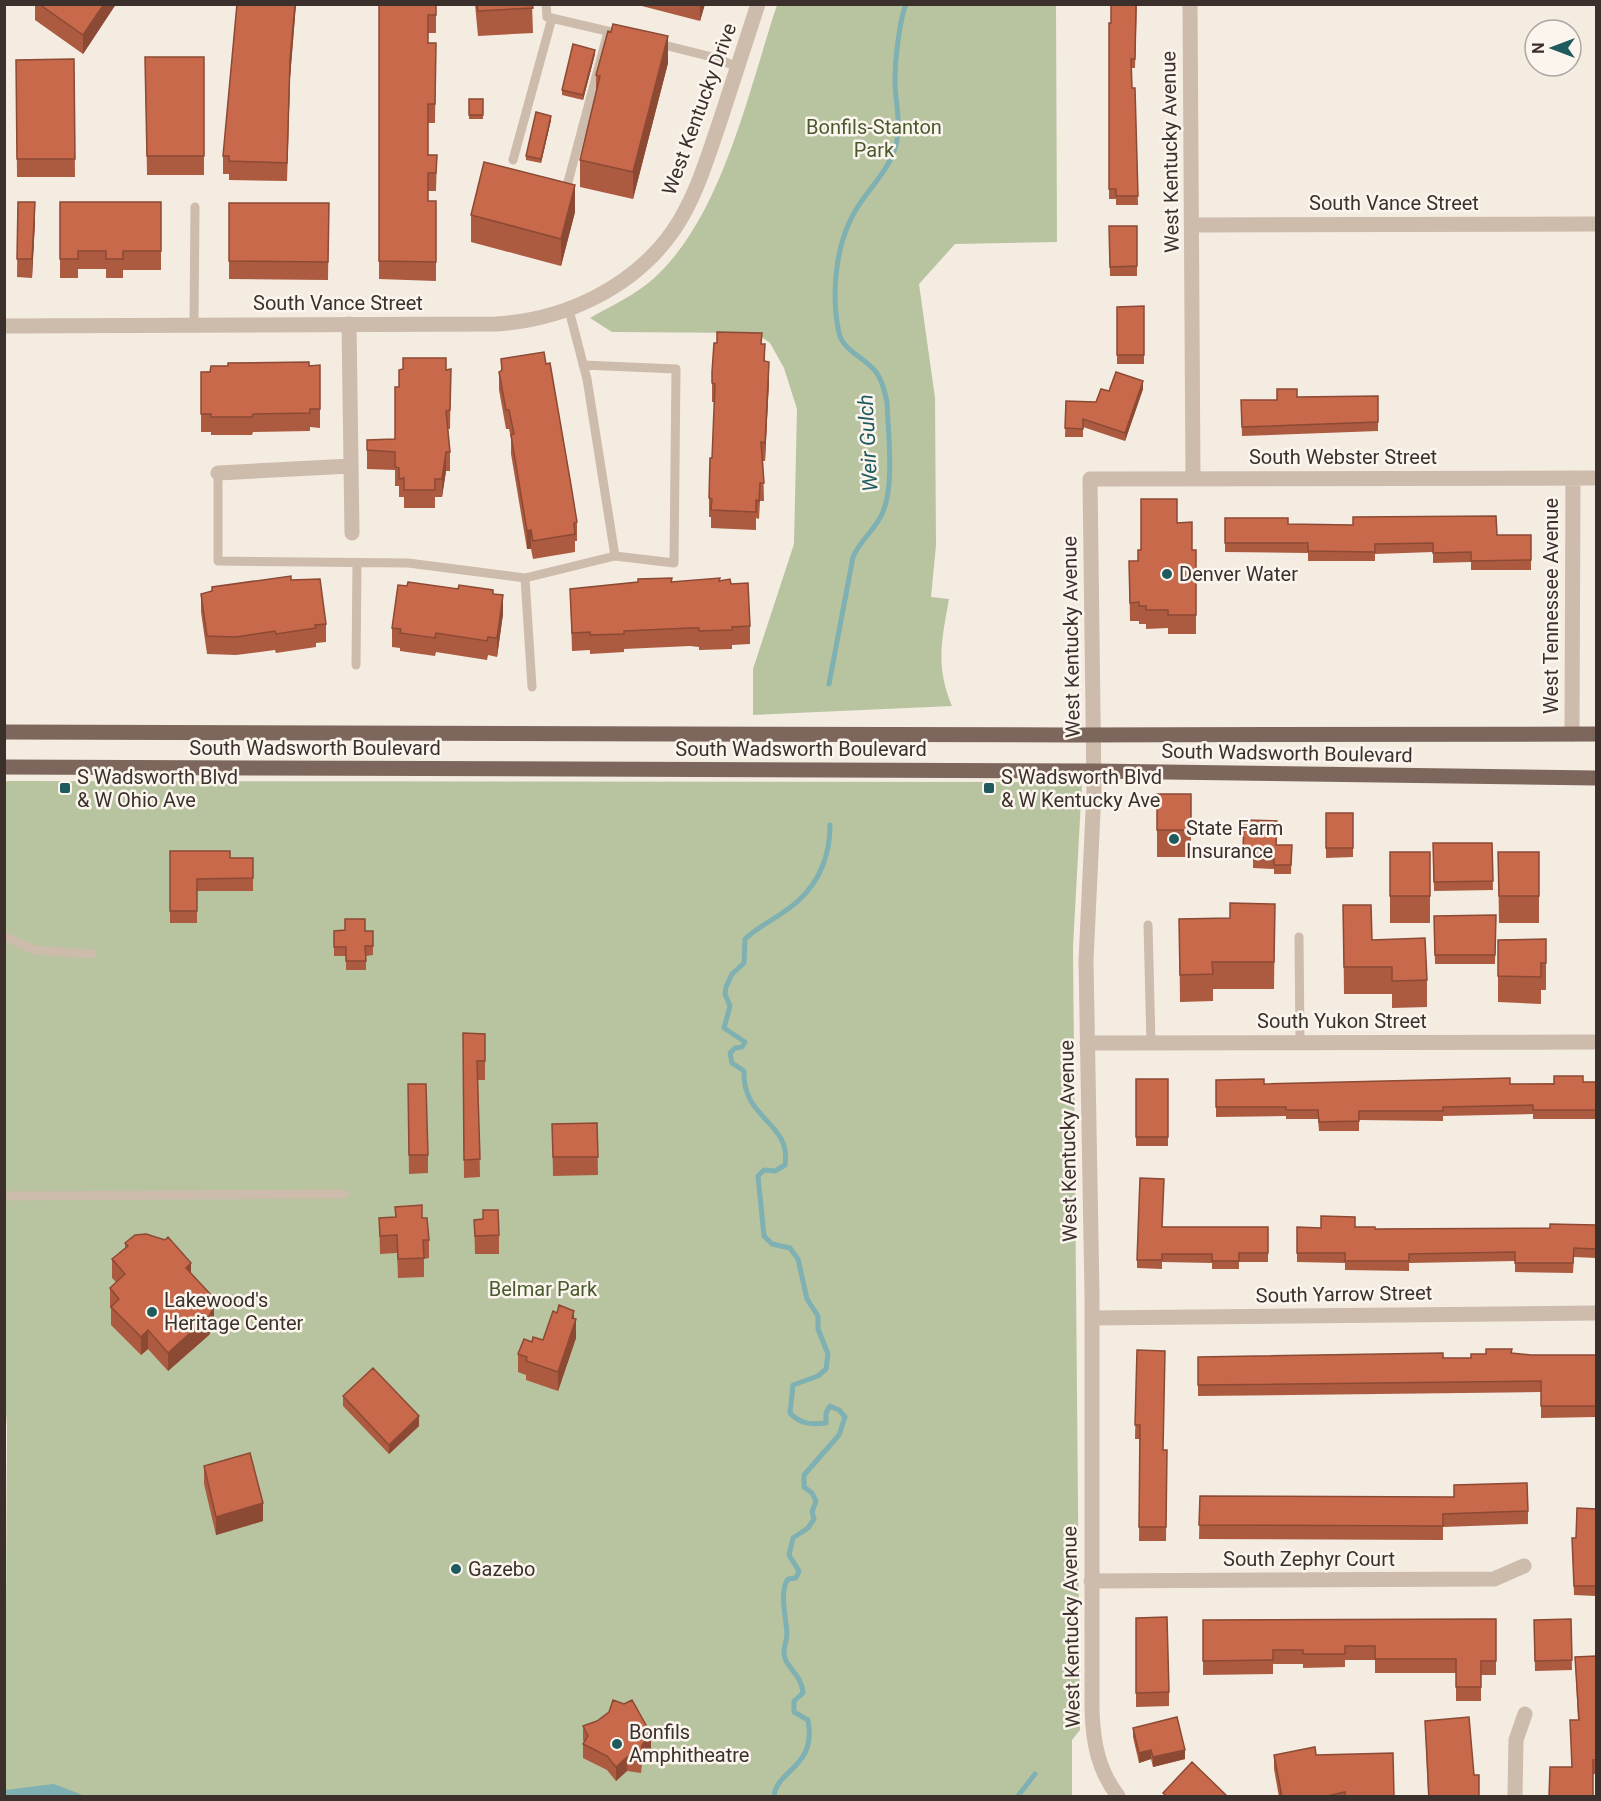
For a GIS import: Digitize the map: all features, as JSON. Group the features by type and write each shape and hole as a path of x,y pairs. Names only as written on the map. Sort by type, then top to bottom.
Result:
{"main road":[{"name":"South Wadsworth Boulevard","path":"4,732 1596,734"},
{"name":"South Wadsworth Boulevard","path":"4,767 1094,771 1596,778"}],"street":[{"name":"West Kentucky Drive","path":"654,254 676,226 695,189 758,4"},
{"name":"West Kentucky Avenue","path":"1190,4 1193,478"},
{"name":"South Vance Street","path":"1192,225 1596,224"},
{"name":"South Vance Street","path":"4,326 503,324 532,321 569,310 611,288 654,254"},
{"path":"349,324 352,533"},
{"path":"218,473 351,466"},
{"name":"West Tennessee Avenue","path":"1572,734 1573,478"},
{"name":"South Webster Street","path":"1090,479 1596,478"},
{"name":"West Kentucky Avenue","path":"1090,479 1094,837 1086,960 1092,1318 1091,1581 1094,1736 1100,1766 1118,1797"},
{"name":"South Yukon Street","path":"1087,1043 1596,1042"},
{"name":"South Yarrow Street","path":"1092,1318 1596,1313"},
{"name":"South Zephyr Court","path":"1091,1581 1494,1580 1524,1566"},
{"path":"1515,1797 1516,1740 1525,1714"}],"lane":[{"path":"546,4 547,17 629,37"},
{"path":"513,160 552,18"},
{"path":"568,182 608,32"},
{"path":"640,39 716,58 737,67"},
{"path":"194,324 195,207"},
{"path":"569,310 583,365 615,556"},
{"path":"218,473 218,561 408,563 525,578 615,556 674,563 676,369 583,365"},
{"path":"356,665 357,563"},
{"path":"525,578 532,687"},
{"path":"1148,925 1150,1043"},
{"path":"4,936 34,950 92,954"},
{"path":"1299,937 1300,1042"},
{"path":"4,1196 344,1194"}],"green space":[{"name":"Bonfils-Stanton Park","path":"777,5 1056,5 1057,242 955,244 919,284 935,398 936,545 931,597 949,599 942,640 942,665 943,678 952,706 753,715 753,669 794,544 797,409 784,368 770,343 756,333 612,332 590,318 630,296 652,280 676,254 697,223 715,189 730,152"},
{"name":"Belmar Park","path":"5,782 1082,782 1073,947 1080,1730 1072,1740 1072,1796 5,1796 7,1427 4,1383"}],"water":[{"path":"54,1784 85,1796 5,1796 5,1790"}],"building":[{"path":"39,4 104,4 83,35"},
{"path":"237,4 295,4 290,60 287,163 229,161 229,156 223,156"},
{"path":"379,4 436,4 436,15 428,15 428,43 436,43 435,104 428,104 428,155 437,155 436,173 428,173 428,201 436,201 436,262 379,261"},
{"path":"477,4 532,4 533,8 478,11"},
{"path":"1111,4 1136,4 1135,59 1131,59 1132,88 1135,88 1138,196 1116,196 1116,189 1109,189"},
{"path":"613,24 668,36 633,172 580,160 600,76 596,75 608,31 611,32"},
{"path":"573,44 595,50 583,95 562,90"},
{"path":"145,57 204,57 204,156 147,156"},
{"path":"74,59 75,159 17,159 16,60"},
{"path":"469,99 483,99 483,115 469,115"},
{"path":"536,112 551,116 541,159 526,156"},
{"path":"484,162 575,185 561,239 471,215"},
{"path":"18,202 35,202 32,259 17,259"},
{"path":"60,202 161,202 161,251 123,251 123,259 106,259 106,251 78,251 78,259 60,259"},
{"path":"229,203 329,203 328,262 229,261"},
{"path":"1109,226 1137,226 1137,266 1110,267"},
{"path":"1144,306 1144,355 1117,355 1117,307"},
{"path":"717,332 762,333 761,344 765,344 764,361 769,362 765,443 761,442 764,483 760,483 756,512 711,510 710,458 712,458 715,384 712,383 712,372"},
{"path":"544,352 546,364 550,363 577,522 574,523 575,534 533,541 531,530 527,531 511,435 514,434 509,410 506,410 499,372 502,370 501,359"},
{"path":"403,358 446,358 446,370 451,369 450,410 446,411 450,452 446,452 442,479 435,479 435,490 404,490 404,478 399,479 399,468 395,467 395,452 367,450 367,440 395,439 395,387 399,387 399,370 403,369"},
{"path":"309,362 309,366 320,365 320,409 310,409 310,413 253,414 252,417 211,417 211,414 201,414 201,372 210,372 211,366 228,366 228,363"},
{"path":"1116,372 1143,381 1125,433 1083,419 1083,429 1065,428 1066,401 1096,402 1101,389 1109,391"},
{"path":"1277,389 1297,389 1297,397 1378,396 1378,422 1242,427 1241,400 1277,400"},
{"name":"Denver Water","path":"1141,499 1177,499 1177,523 1192,522 1192,550 1196,550 1196,615 1168,615 1168,610 1146,610 1146,606 1139,606 1139,602 1130,603 1129,561 1138,561 1138,550 1141,550"},
{"path":"1496,516 1497,535 1531,535 1531,560 1471,561 1471,552 1433,553 1433,543 1375,544 1375,552 1308,551 1308,543 1225,543 1225,518 1288,518 1288,524 1353,525 1353,517"},
{"path":"291,576 291,580 320,579 326,624 315,625 316,628 276,634 275,631 236,637 207,636 201,594 212,591 212,587"},
{"path":"672,578 671,582 720,578 719,581 730,579 731,584 748,583 750,626 732,627 732,630 699,631 699,628 690,628 624,631 624,634 572,633 570,589 638,582 638,579"},
{"path":"408,582 458,589 459,585 493,590 493,594 503,595 497,638 488,637 487,641 436,633 435,638 400,633 401,629 392,628 398,585 407,586"},
{"path":"1157,794 1191,794 1191,830 1157,830"},
{"path":"1326,813 1353,813 1353,848 1326,848"},
{"path":"1244,820 1277,821 1276,845 1292,845 1291,865 1274,865 1274,859 1253,859 1253,850 1243,850"},
{"path":"1433,843 1492,843 1493,881 1434,882"},
{"path":"170,851 230,851 230,858 253,858 253,878 197,879 197,911 170,911"},
{"path":"1390,852 1430,852 1430,896 1390,896"},
{"path":"1498,852 1539,852 1539,896 1499,896"},
{"path":"1230,903 1275,904 1274,962 1212,962 1213,974 1180,975 1179,919 1230,918"},
{"path":"1343,905 1371,905 1372,940 1425,938 1427,980 1392,981 1392,967 1344,967"},
{"path":"1496,915 1495,955 1435,955 1434,916"},
{"path":"345,919 365,919 365,931 373,931 373,946 365,946 366,961 346,961 346,947 334,947 334,931 345,930"},
{"path":"1546,939 1546,963 1541,963 1541,977 1498,976 1498,940"},
{"path":"463,1033 485,1034 485,1061 477,1061 480,1159 464,1160"},
{"path":"1554,1076 1583,1076 1583,1082 1596,1082 1596,1110 1533,1110 1533,1105 1443,1107 1443,1111 1359,1111 1359,1121 1319,1122 1318,1110 1286,1110 1286,1107 1216,1107 1216,1080 1264,1079 1264,1084 1510,1078 1510,1084 1554,1084"},
{"path":"1136,1079 1168,1079 1168,1137 1136,1137"},
{"path":"408,1084 426,1084 428,1155 409,1155"},
{"path":"597,1123 598,1157 553,1157 552,1124"},
{"path":"1140,1178 1164,1179 1162,1227 1268,1227 1268,1253 1239,1253 1239,1261 1212,1261 1212,1254 1162,1254 1162,1260 1137,1260"},
{"path":"422,1205 422,1218 427,1218 429,1240 423,1240 424,1258 398,1259 397,1235 380,1236 379,1218 396,1217 395,1207"},
{"path":"483,1210 498,1210 499,1235 475,1236 474,1220 483,1219"},
{"path":"1321,1216 1355,1217 1355,1227 1375,1227 1375,1229 1550,1228 1550,1224 1596,1225 1596,1249 1574,1248 1573,1263 1515,1263 1515,1252 1409,1254 1409,1261 1345,1261 1345,1253 1297,1253 1297,1227 1321,1228"},
{"path":"146,1234 165,1240 168,1237 191,1263 186,1268 214,1298 214,1307 209,1316 168,1353 148,1330 141,1337 111,1307 119,1299 110,1288 125,1274 112,1259 128,1246 125,1243 135,1235"},
{"path":"559,1305 574,1311 572,1318 576,1319 558,1372 526,1361 527,1357 518,1354 524,1339 532,1342 533,1337 543,1340 553,1311 557,1313"},
{"path":"1486,1349 1512,1349 1511,1353 1531,1355 1596,1355 1596,1406 1541,1406 1541,1381 1198,1385 1198,1357 1443,1353 1443,1358 1471,1358 1471,1354 1486,1354"},
{"path":"1137,1350 1165,1351 1163,1450 1167,1450 1166,1527 1139,1527 1140,1425 1135,1425"},
{"path":"373,1368 419,1416 389,1445 343,1396"},
{"path":"250,1453 263,1503 216,1517 204,1466"},
{"path":"1527,1483 1528,1511 1443,1514 1443,1526 1199,1525 1200,1496 1454,1497 1454,1485"},
{"path":"1577,1508 1596,1509 1596,1586 1574,1586 1572,1538 1576,1538"},
{"path":"1167,1617 1169,1692 1136,1693 1136,1618"},
{"path":"1496,1619 1496,1661 1481,1661 1481,1687 1456,1687 1456,1659 1375,1659 1375,1646 1345,1646 1345,1654 1303,1654 1303,1650 1273,1650 1273,1660 1203,1661 1203,1620"},
{"path":"1571,1619 1572,1660 1535,1661 1534,1620"},
{"path":"1596,1656 1596,1760 1593,1760 1593,1797 1549,1797 1550,1767 1572,1767 1570,1720 1579,1720 1575,1657"},
{"name":"Bonfils Amphitheatre","path":"613,1700 624,1704 632,1700 651,1734 642,1745 641,1759 627,1757 616,1767 607,1756 583,1744 588,1736 583,1726 597,1721 609,1712"},
{"path":"1177,1717 1185,1750 1153,1757 1151,1750 1139,1753 1133,1728"},
{"path":"1469,1717 1474,1775 1479,1775 1479,1797 1429,1797 1425,1721"},
{"path":"1315,1747 1316,1755 1393,1753 1394,1796 1345,1797 1345,1792 1323,1797 1282,1797 1274,1755"},
{"path":"1192,1762 1228,1797 1167,1797 1163,1793"}],"waterway":[{"name":"Weir Gulch","path":"829,684 853,557 882,514 890,475 887,402 882,382 872,367 850,350 841,339 835,303 836,272 843,241 854,213 885,169 897,140 896,63 899,31 906,4"},
{"name":"Weir Gulch","path":"774,1796 782,1779 802,1758 809,1736 808,1720 794,1712 794,1701 803,1693 799,1679 786,1661 784,1654 787,1633 784,1605 785,1584 788,1579 796,1578 799,1571 789,1555 793,1538 808,1528 814,1519 812,1512 816,1501 812,1493 804,1487 804,1475 839,1435 845,1417 839,1410 830,1406 826,1413 826,1423 806,1423 790,1413 793,1385 818,1376 826,1369 828,1354 818,1329 818,1316 807,1299 798,1259 790,1248 772,1244 764,1236 758,1176 764,1170 775,1171 785,1165 785,1151 775,1129 751,1100 745,1087 744,1071 732,1063 730,1053 735,1048 742,1047 745,1042 724,1028 730,1006 725,994 732,974 744,963 745,939 798,901 818,876 826,857 830,825"},
{"path":"1018,1796 1035,1774"}],"place":[{"name":"Denver Water","path":"1167,574"},
{"name":"S Wadsworth Blvd & W Ohio Ave","path":"65,788"},
{"name":"S Wadsworth Blvd & W Kentucky Ave","path":"989,788"},
{"name":"State Farm Insurance","path":"1174,839"},
{"name":"Lakewood's Heritage Center","path":"152,1312"},
{"name":"Gazebo","path":"456,1569"},
{"name":"Bonfils Amphitheatre","path":"617,1744"}]}
